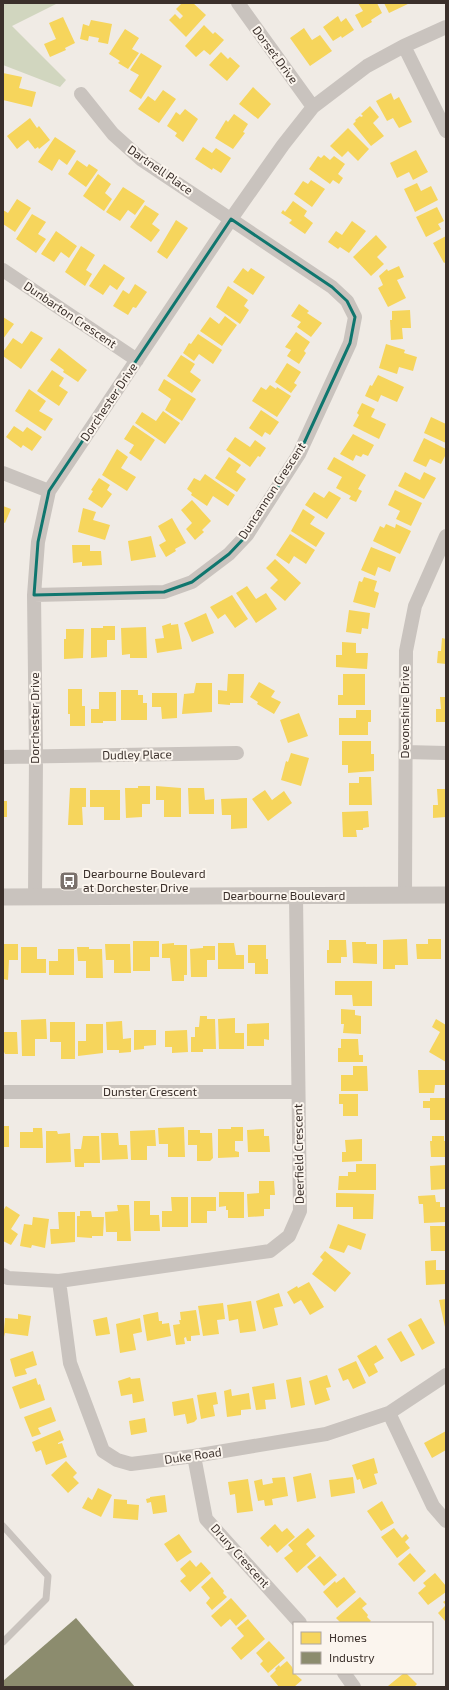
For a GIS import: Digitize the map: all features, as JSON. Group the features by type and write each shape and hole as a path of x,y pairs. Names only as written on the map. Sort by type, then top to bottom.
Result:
{"street":[{"name":"Dorset Drive","path":"238,3 313,107"},
{"name":"Dorchester Drive","path":"35,897 36,757 34,595 38,542 48,491 231,218 283,145 313,107 367,66 404,46 446,27"},
{"path":"404,46 446,131"},
{"name":"Dartnell Place","path":"81,94 113,134 142,160 231,218"},
{"name":"Duncannon Crescent","path":"34,595 164,592 192,582 229,554 247,535 299,454 350,343 355,317 346,301 332,287 231,218"},
{"name":"Dunbarton Crescent","path":"3,270 137,360"},
{"path":"3,473 48,491"},
{"name":"Devonshire Drive","path":"405,895 406,651 415,606 446,536"},
{"path":"405,752 446,753"},
{"name":"Dudley Place","path":"3,757 237,753"},
{"name":"Dearbourne Boulevard","path":"3,897 446,894"},
{"name":"Deerfield Crescent","path":"3,1275 8,1278 59,1281 270,1251 289,1236 300,1211 296,896"},
{"name":"Dunster Crescent","path":"3,1092 298,1092"},
{"name":"Duke Road","path":"59,1281 70,1363 103,1450 117,1460 131,1464 194,1456 326,1434 389,1413 446,1375"},
{"path":"389,1413 433,1506 446,1521"},
{"name":"Drury Crescent","path":"194,1456 206,1519 299,1622"},
{"path":"345,1674 354,1687"}],"lane":[{"path":"3,1526 48,1576 46,1599 3,1642"}],"highlighted area":[{"path":"231,219 332,287 347,301 355,317 350,343 299,454 247,535 229,554 192,582 164,592 34,595 38,542 49,491"}],"green space":[{"path":"3,3 58,3 12,26 66,80 60,87 3,65"}],"building: Homes":[{"path":"182,3 193,3 206,15 186,37 169,20 175,14 180,19 183,16 176,9"},
{"path":"358,3 377,3 382,13 362,28 355,15 363,11"},
{"path":"384,3 410,3 389,13"},
{"path":"338,16 341,22 346,18 354,30 342,38 341,36 333,41 323,27"},
{"path":"63,17 75,43 65,48 66,50 50,57 44,44 56,39 49,23"},
{"path":"91,20 112,24 108,44 98,42 99,38 89,36 88,41 80,39 83,24 89,26"},
{"path":"204,25 213,34 215,32 224,40 210,55 204,50 196,57 185,46"},
{"path":"304,28 312,40 320,35 332,51 310,66 290,38"},
{"path":"125,29 139,38 132,49 139,53 128,69 118,63 120,61 109,54"},
{"path":"221,52 228,59 230,57 240,66 227,81 209,65"},
{"path":"141,53 162,66 141,99 129,91 139,75 130,70"},
{"path":"3,73 22,77 19,88 36,92 32,107 3,100"},
{"path":"253,87 271,104 258,119 239,104"},
{"path":"163,90 176,99 159,123 138,109 148,96 155,101"},
{"path":"391,93 394,100 399,97 412,122 399,128 393,118 387,121 376,101"},
{"path":"370,106 379,117 373,123 384,136 371,146 353,124 360,116 363,116 361,114"},
{"path":"185,109 198,119 183,142 175,136 177,133 167,126 176,112 180,115"},
{"path":"234,114 248,124 243,132 245,133 233,149 215,138 226,120 228,122"},
{"path":"30,118 37,128 39,126 50,140 39,149 38,147 35,149 28,140 17,149 7,136"},
{"path":"348,128 369,149 358,161 348,151 342,157 330,146"},
{"path":"55,137 76,151 67,165 59,159 52,171 38,162"},
{"path":"203,147 212,153 216,148 231,158 221,173 213,168 212,170 195,159"},
{"path":"416,150 428,172 413,180 409,172 397,178 390,163"},
{"path":"324,155 330,160 334,156 345,164 338,174 343,178 339,184 333,180 330,184 309,169 318,156 321,158"},
{"path":"77,160 87,167 89,164 98,170 86,187 68,174"},
{"path":"98,174 111,184 105,193 112,199 104,211 83,196"},
{"path":"311,180 325,189 312,207 294,194 303,181 308,184"},
{"path":"417,183 421,191 431,186 438,200 415,212 404,189"},
{"path":"123,187 145,201 135,215 128,210 120,221 106,212"},
{"path":"17,199 31,208 15,232 3,224 3,210 8,213"},
{"path":"293,201 307,211 304,216 313,223 305,234 289,223 292,220 281,213 283,210 285,212"},
{"path":"145,205 159,214 152,224 160,230 151,242 130,227"},
{"path":"437,207 444,221 438,224 441,229 426,237 416,217"},
{"path":"32,214 46,222 38,234 46,239 36,253 16,239"},
{"path":"176,220 188,228 167,259 157,252"},
{"path":"352,221 366,231 349,253 340,247 338,249 328,242 336,231 342,235"},
{"path":"56,231 77,246 69,258 61,252 54,262 41,254"},
{"path":"376,235 387,247 377,257 384,264 371,276 353,257"},
{"path":"446,236 446,262 444,263 433,243"},
{"path":"81,246 95,255 86,270 92,274 85,286 65,272"},
{"path":"104,264 125,278 117,290 110,285 103,295 89,286"},
{"path":"399,266 404,277 397,280 406,298 388,307 378,288 383,285 379,276 387,269 388,271"},
{"path":"243,268 248,272 251,268 265,277 253,295 233,282"},
{"path":"135,284 147,292 136,308 133,307 128,315 113,306 123,290 129,294"},
{"path":"228,286 248,300 244,306 249,310 240,324 216,307"},
{"path":"299,304 309,311 307,313 322,323 311,337 297,327 301,322 291,316"},
{"path":"410,310 411,328 402,328 403,339 391,340 390,320 392,320 392,311"},
{"path":"225,316 237,325 222,346 200,331 210,317 219,324"},
{"path":"3,317 14,324 3,339"},
{"path":"31,331 43,338 21,369 3,356 3,352 13,338 22,344"},
{"path":"296,332 310,342 304,351 306,353 299,364 287,356 291,350 285,347"},
{"path":"198,334 222,350 213,364 199,354 194,361 183,353 189,343 191,344"},
{"path":"386,344 405,350 404,353 417,357 413,371 399,367 397,374 379,368"},
{"path":"59,348 87,370 78,382 63,372 64,370 50,360"},
{"path":"181,355 195,364 190,372 201,380 192,393 167,376"},
{"path":"287,363 301,372 294,383 297,385 291,393 275,382"},
{"path":"52,370 64,378 59,386 68,392 59,406 37,391"},
{"path":"378,375 404,387 397,402 381,395 378,402 365,396 370,385 372,386"},
{"path":"164,379 196,399 182,421 165,410 171,399 158,390"},
{"path":"270,385 276,389 277,387 291,396 277,417 252,401 261,387 266,390"},
{"path":"29,389 46,401 39,411 53,419 45,431 15,411"},
{"path":"362,403 375,409 371,417 386,424 379,439 353,426 359,415 357,413"},
{"path":"261,410 279,422 270,435 265,432 262,437 249,428"},
{"path":"163,411 180,423 165,444 135,423 142,412 156,421"},
{"path":"431,417 446,424 446,443 424,433"},
{"path":"133,425 155,440 141,461 129,453 134,445 124,439"},
{"path":"14,426 23,432 27,427 42,437 32,451 23,445 21,448 6,437"},
{"path":"353,434 374,445 368,456 363,454 361,457 356,455 353,461 340,454"},
{"path":"235,437 250,447 255,440 266,448 260,457 258,456 250,467 226,450"},
{"path":"424,438 446,449 446,454 441,464 430,459 426,467 413,461"},
{"path":"117,449 128,457 121,468 136,477 127,491 102,475"},
{"path":"229,457 241,465 236,472 246,479 237,492 215,478"},
{"path":"334,457 366,475 358,489 362,491 356,502 349,499 351,496 336,488 342,477 327,469"},
{"path":"405,472 420,480 424,472 436,478 424,499 398,486"},
{"path":"205,474 235,495 228,506 213,496 207,506 191,495 192,493 187,489 194,478 200,481"},
{"path":"99,478 110,485 107,490 112,494 102,508 88,499 93,491 91,490"},
{"path":"395,490 422,503 411,526 396,519 400,511 388,505"},
{"path":"329,491 341,498 327,519 305,505 314,492 324,498"},
{"path":"192,500 211,521 202,530 204,532 195,540 186,529 192,523 181,510"},
{"path":"3,506 11,509 5,523 3,522"},
{"path":"83,508 96,512 93,520 110,525 105,540 78,532"},
{"path":"303,509 315,517 310,524 325,533 316,547 291,531"},
{"path":"172,518 186,543 175,549 176,551 166,557 159,545 166,541 158,526"},
{"path":"386,524 395,528 396,524 411,531 400,554 373,541 380,526 384,528"},
{"path":"290,534 315,550 306,564 294,556 289,564 276,555"},
{"path":"151,536 156,557 131,561 128,541"},
{"path":"72,545 90,545 90,551 101,551 102,565 82,566 82,562 73,563"},
{"path":"371,547 396,557 390,572 378,567 375,576 361,570"},
{"path":"275,559 301,583 285,601 270,588 278,580 266,568"},
{"path":"364,577 377,581 374,591 379,593 375,608 353,602 359,581 362,582"},
{"path":"247,586 256,599 266,593 277,609 256,623 236,593"},
{"path":"232,595 248,619 235,628 225,614 218,619 210,607"},
{"path":"349,610 370,613 368,629 362,628 361,634 346,632"},
{"path":"206,613 214,633 192,642 184,623"},
{"path":"171,623 171,625 178,624 182,649 157,653 155,639 164,638 162,626"},
{"path":"103,626 115,626 115,640 107,640 107,657 91,658 91,628 103,628"},
{"path":"146,627 147,658 130,658 130,654 122,655 121,628"},
{"path":"66,629 84,629 83,658 64,659 64,639 66,639"},
{"path":"442,638 446,639 446,664 437,663 438,651 441,651"},
{"path":"342,642 356,643 356,653 368,653 367,669 336,667 336,655 342,655"},
{"path":"228,674 244,674 243,703 230,703 230,705 218,704 218,690 227,691"},
{"path":"343,674 365,674 365,705 338,705 338,695 343,695"},
{"path":"259,682 275,691 271,697 281,702 274,714 257,704 258,702 250,697"},
{"path":"196,683 212,683 212,712 182,714 184,694 194,693"},
{"path":"68,689 82,689 82,706 85,706 85,726 70,726 70,714 68,714"},
{"path":"121,690 138,690 138,695 143,695 143,703 147,703 147,720 121,720"},
{"path":"99,692 116,692 116,721 91,723 91,709 99,709"},
{"path":"152,693 177,693 177,718 162,719 161,707 152,707"},
{"path":"440,697 446,697 446,722 436,722 436,709 441,709"},
{"path":"356,710 371,710 371,722 368,722 368,735 339,735 339,718 356,718"},
{"path":"299,713 308,736 288,743 280,720"},
{"path":"342,741 371,741 371,754 374,754 374,771 348,773 348,765 342,765"},
{"path":"291,753 309,758 301,786 281,780 286,761 288,762"},
{"path":"359,777 371,777 372,805 349,805 349,783 359,783"},
{"path":"138,786 150,786 150,804 142,804 142,817 126,818 125,788 138,788"},
{"path":"156,786 181,788 181,817 164,817 164,800 156,800"},
{"path":"70,788 86,788 86,807 82,807 83,825 68,825"},
{"path":"188,788 204,788 205,800 214,799 214,814 189,814"},
{"path":"437,789 446,789 446,817 433,818 433,805 438,805"},
{"path":"90,790 120,790 120,820 104,820 104,807 90,807"},
{"path":"265,790 272,800 284,791 292,803 268,821 252,799"},
{"path":"247,798 247,828 231,829 231,815 222,815 221,799"},
{"path":"3,801 7,801 7,817 3,817"},
{"path":"368,811 369,827 363,828 363,830 356,830 357,837 343,837 342,812"},
{"path":"407,939 408,965 395,965 395,969 383,969 383,940"},
{"path":"428,939 441,939 441,959 417,959 416,944 428,944"},
{"path":"329,940 346,940 347,957 341,957 341,963 327,963"},
{"path":"133,941 159,941 159,957 150,957 150,971 133,971"},
{"path":"352,942 377,944 377,964 353,963"},
{"path":"174,943 174,945 187,945 187,975 184,975 184,981 172,981 170,958 162,958 162,944"},
{"path":"218,943 234,943 236,955 244,955 244,969 218,969"},
{"path":"3,944 18,944 18,960 9,960 8,980 3,979"},
{"path":"105,944 130,944 131,973 114,973 114,960 106,960"},
{"path":"248,945 266,945 268,974 255,974 255,963 248,963"},
{"path":"203,946 215,946 215,960 207,960 207,977 191,977 190,949 203,948"},
{"path":"21,947 37,947 37,959 46,959 46,973 21,973"},
{"path":"77,947 102,949 103,978 86,978 86,961 78,961"},
{"path":"58,949 74,949 74,975 49,975 49,961 58,961"},
{"path":"335,981 372,981 372,1006 353,1006 352,995 335,995"},
{"path":"341,1009 355,1010 355,1015 361,1016 361,1034 343,1033 344,1024 341,1024"},
{"path":"200,1016 207,1016 207,1019 215,1019 216,1049 203,1049 203,1052 191,1052 191,1037 195,1037 195,1027 199,1027"},
{"path":"235,1018 235,1033 244,1033 244,1049 219,1049 218,1019"},
{"path":"46,1019 47,1039 35,1039 35,1056 22,1056 21,1020"},
{"path":"436,1019 446,1025 446,1062 429,1052 440,1032 432,1027"},
{"path":"122,1021 123,1039 131,1038 131,1052 119,1053 119,1050 107,1050 106,1022"},
{"path":"50,1022 75,1022 75,1059 61,1059 61,1042 50,1042"},
{"path":"269,1023 269,1040 264,1039 264,1046 247,1046 247,1024"},
{"path":"86,1024 103,1024 103,1053 78,1056 78,1041 86,1041"},
{"path":"134,1030 156,1030 156,1045 144,1046 144,1049 134,1050"},
{"path":"187,1030 188,1052 172,1053 172,1047 165,1047 165,1031"},
{"path":"3,1032 17,1032 18,1054 5,1054 3,1052"},
{"path":"341,1039 358,1039 359,1055 363,1055 363,1062 338,1062 338,1048 341,1048"},
{"path":"353,1066 367,1066 368,1091 341,1091 341,1075 353,1075"},
{"path":"418,1070 446,1070 446,1085 435,1085 434,1093 419,1093"},
{"path":"339,1094 358,1094 358,1116 343,1116 343,1104 339,1104"},
{"path":"430,1098 445,1098 446,1120 430,1120 430,1108 423,1108 423,1101 430,1101"},
{"path":"3,1126 9,1126 9,1147 3,1147"},
{"path":"184,1127 185,1157 168,1157 168,1144 159,1144 158,1128"},
{"path":"231,1127 243,1127 243,1141 235,1141 235,1151 239,1152 239,1157 218,1158 218,1129 231,1129"},
{"path":"33,1128 42,1128 43,1148 20,1148 20,1132 33,1132"},
{"path":"264,1129 264,1136 269,1136 270,1152 248,1152 247,1130"},
{"path":"155,1130 156,1146 147,1146 147,1160 131,1160 130,1131"},
{"path":"188,1130 200,1130 200,1133 212,1133 213,1158 210,1161 197,1161 197,1145 188,1145"},
{"path":"46,1131 57,1131 58,1134 70,1133 71,1162 46,1163"},
{"path":"101,1133 118,1133 119,1145 127,1145 128,1159 102,1160"},
{"path":"83,1136 99,1136 100,1163 84,1163 84,1167 75,1167 74,1149 81,1149"},
{"path":"432,1136 444,1136 444,1141 446,1141 446,1157 431,1157 430,1141 432,1141"},
{"path":"362,1139 362,1161 342,1162 342,1152 346,1152 345,1140"},
{"path":"356,1164 376,1164 376,1190 338,1190 339,1176 348,1176 348,1172 356,1172"},
{"path":"446,1165 445,1189 431,1190 430,1166"},
{"path":"259,1181 274,1181 275,1195 270,1195 270,1209 264,1209 264,1216 248,1217 247,1194 259,1193"},
{"path":"219,1192 244,1192 244,1218 228,1218 228,1210 226,1210 226,1206 219,1207"},
{"path":"336,1193 374,1194 373,1219 353,1219 353,1207 336,1207"},
{"path":"435,1195 436,1202 440,1202 440,1207 446,1207 446,1222 424,1223 423,1204 419,1204 418,1196"},
{"path":"171,1197 188,1197 188,1227 162,1227 162,1211 172,1211"},
{"path":"191,1197 216,1197 216,1211 207,1211 207,1223 191,1223"},
{"path":"134,1201 150,1201 150,1215 159,1215 160,1231 134,1231"},
{"path":"117,1205 129,1205 131,1241 117,1241 117,1232 106,1232 105,1212 118,1211"},
{"path":"6,1206 20,1215 11,1229 18,1234 11,1245 3,1241 3,1211"},
{"path":"80,1211 91,1211 92,1217 104,1217 103,1236 92,1236 92,1238 77,1237 77,1216 80,1216"},
{"path":"58,1212 75,1212 75,1242 51,1244 50,1229 59,1229"},
{"path":"33,1217 49,1219 45,1248 32,1245 31,1248 20,1246 24,1224 32,1225"},
{"path":"338,1224 366,1234 361,1250 348,1245 344,1253 329,1248"},
{"path":"430,1226 446,1226 445,1251 431,1251"},
{"path":"325,1251 351,1273 335,1292 312,1274 323,1260 320,1257"},
{"path":"436,1260 436,1270 446,1270 446,1284 426,1285 425,1261"},
{"path":"309,1282 324,1307 310,1315 301,1300 294,1304 287,1292 297,1286 298,1288"},
{"path":"279,1293 283,1306 274,1308 278,1325 263,1329 256,1301"},
{"path":"446,1299 446,1327 445,1327 439,1300"},
{"path":"251,1301 256,1331 240,1333 238,1319 229,1321 227,1305"},
{"path":"223,1303 225,1319 217,1320 219,1334 203,1336 198,1306"},
{"path":"196,1310 200,1335 191,1336 191,1341 187,1341 186,1337 184,1338 185,1344 176,1345 173,1325 180,1324 180,1312"},
{"path":"158,1312 159,1321 162,1321 162,1324 169,1323 171,1336 147,1341 143,1315"},
{"path":"18,1314 31,1316 28,1336 5,1333 3,1341 5,1318 18,1319"},
{"path":"107,1317 110,1334 96,1336 93,1320"},
{"path":"140,1318 142,1332 133,1334 136,1350 120,1353 116,1324"},
{"path":"421,1318 435,1343 422,1350 408,1325"},
{"path":"401,1331 415,1355 401,1362 387,1339"},
{"path":"376,1345 384,1358 374,1364 378,1372 369,1377 357,1356"},
{"path":"33,1351 37,1365 25,1369 27,1374 15,1377 10,1359"},
{"path":"356,1361 366,1383 353,1389 348,1379 343,1381 338,1369"},
{"path":"327,1375 331,1387 326,1388 330,1400 315,1405 309,1381"},
{"path":"130,1377 131,1379 140,1378 144,1401 133,1403 132,1394 121,1396 118,1381"},
{"path":"301,1377 305,1405 291,1408 286,1380"},
{"path":"36,1378 38,1385 40,1384 45,1400 20,1409 12,1387"},
{"path":"274,1383 276,1399 265,1400 266,1409 256,1410 252,1387"},
{"path":"231,1389 232,1396 249,1393 251,1409 241,1410 241,1415 227,1417 224,1391"},
{"path":"216,1392 218,1404 213,1405 215,1416 201,1419 197,1395"},
{"path":"193,1398 197,1419 194,1422 187,1424 185,1414 174,1416 172,1402"},
{"path":"51,1407 56,1421 38,1428 41,1434 32,1437 24,1417"},
{"path":"145,1418 147,1432 131,1435 129,1421"},
{"path":"60,1430 64,1440 58,1444 62,1443 67,1457 46,1465 41,1450 36,1452 32,1442"},
{"path":"446,1431 446,1450 432,1458 424,1443"},
{"path":"374,1458 378,1473 374,1474 377,1484 363,1489 360,1479 357,1480 352,1465"},
{"path":"66,1461 77,1473 73,1477 79,1483 68,1493 51,1475"},
{"path":"311,1473 316,1498 297,1502 293,1477"},
{"path":"285,1477 288,1496 272,1499 273,1505 265,1506 264,1500 258,1501 254,1481 262,1479 263,1485 273,1483 272,1478"},
{"path":"353,1477 355,1493 331,1497 329,1480"},
{"path":"248,1479 253,1511 237,1513 235,1494 230,1495 228,1482"},
{"path":"98,1488 112,1495 101,1517 82,1508 88,1497 92,1500"},
{"path":"165,1495 167,1512 153,1514 151,1502 147,1503 146,1499"},
{"path":"114,1499 127,1500 127,1504 139,1505 138,1520 113,1518"},
{"path":"382,1501 394,1523 381,1531 367,1511"},
{"path":"275,1524 282,1532 287,1528 295,1537 277,1553 270,1545 268,1547 260,1538"},
{"path":"308,1528 315,1536 306,1544 316,1556 297,1573 284,1558 293,1551 288,1545"},
{"path":"394,1528 402,1538 406,1534 409,1538 405,1542 410,1548 397,1558 381,1537"},
{"path":"179,1534 192,1552 177,1562 164,1544"},
{"path":"410,1553 426,1571 414,1582 398,1564"},
{"path":"320,1556 337,1575 324,1586 307,1567"},
{"path":"190,1560 196,1567 201,1562 211,1573 190,1592 180,1581 186,1576 180,1569"},
{"path":"435,1573 446,1586 446,1592 428,1605 418,1593 426,1586 423,1583"},
{"path":"212,1577 227,1597 212,1610 206,1603 210,1598 201,1587"},
{"path":"344,1577 356,1592 337,1608 323,1592 335,1581 336,1583"},
{"path":"360,1597 367,1604 362,1608 371,1621 340,1622 336,1618"},
{"path":"231,1598 247,1616 236,1626 230,1619 221,1627 211,1616"},
{"path":"446,1605 446,1620 445,1621 438,1613"},
{"path":"248,1619 265,1639 241,1660 231,1648 244,1636 237,1628"},
{"path":"269,1641 285,1658 268,1673 260,1664 263,1661 256,1653"},
{"path":"287,1661 292,1667 293,1674 302,1680 294,1687 279,1687 270,1676 279,1665 280,1667"},
{"path":"403,1674 407,1674 417,1684 414,1687 388,1686"}],"building: Industry":[{"path":"76,1618 135,1687 3,1687 3,1681"}],"place":[{"name":"Dearbourne Boulevard at Dorchester Drive","path":"69,881"}]}
